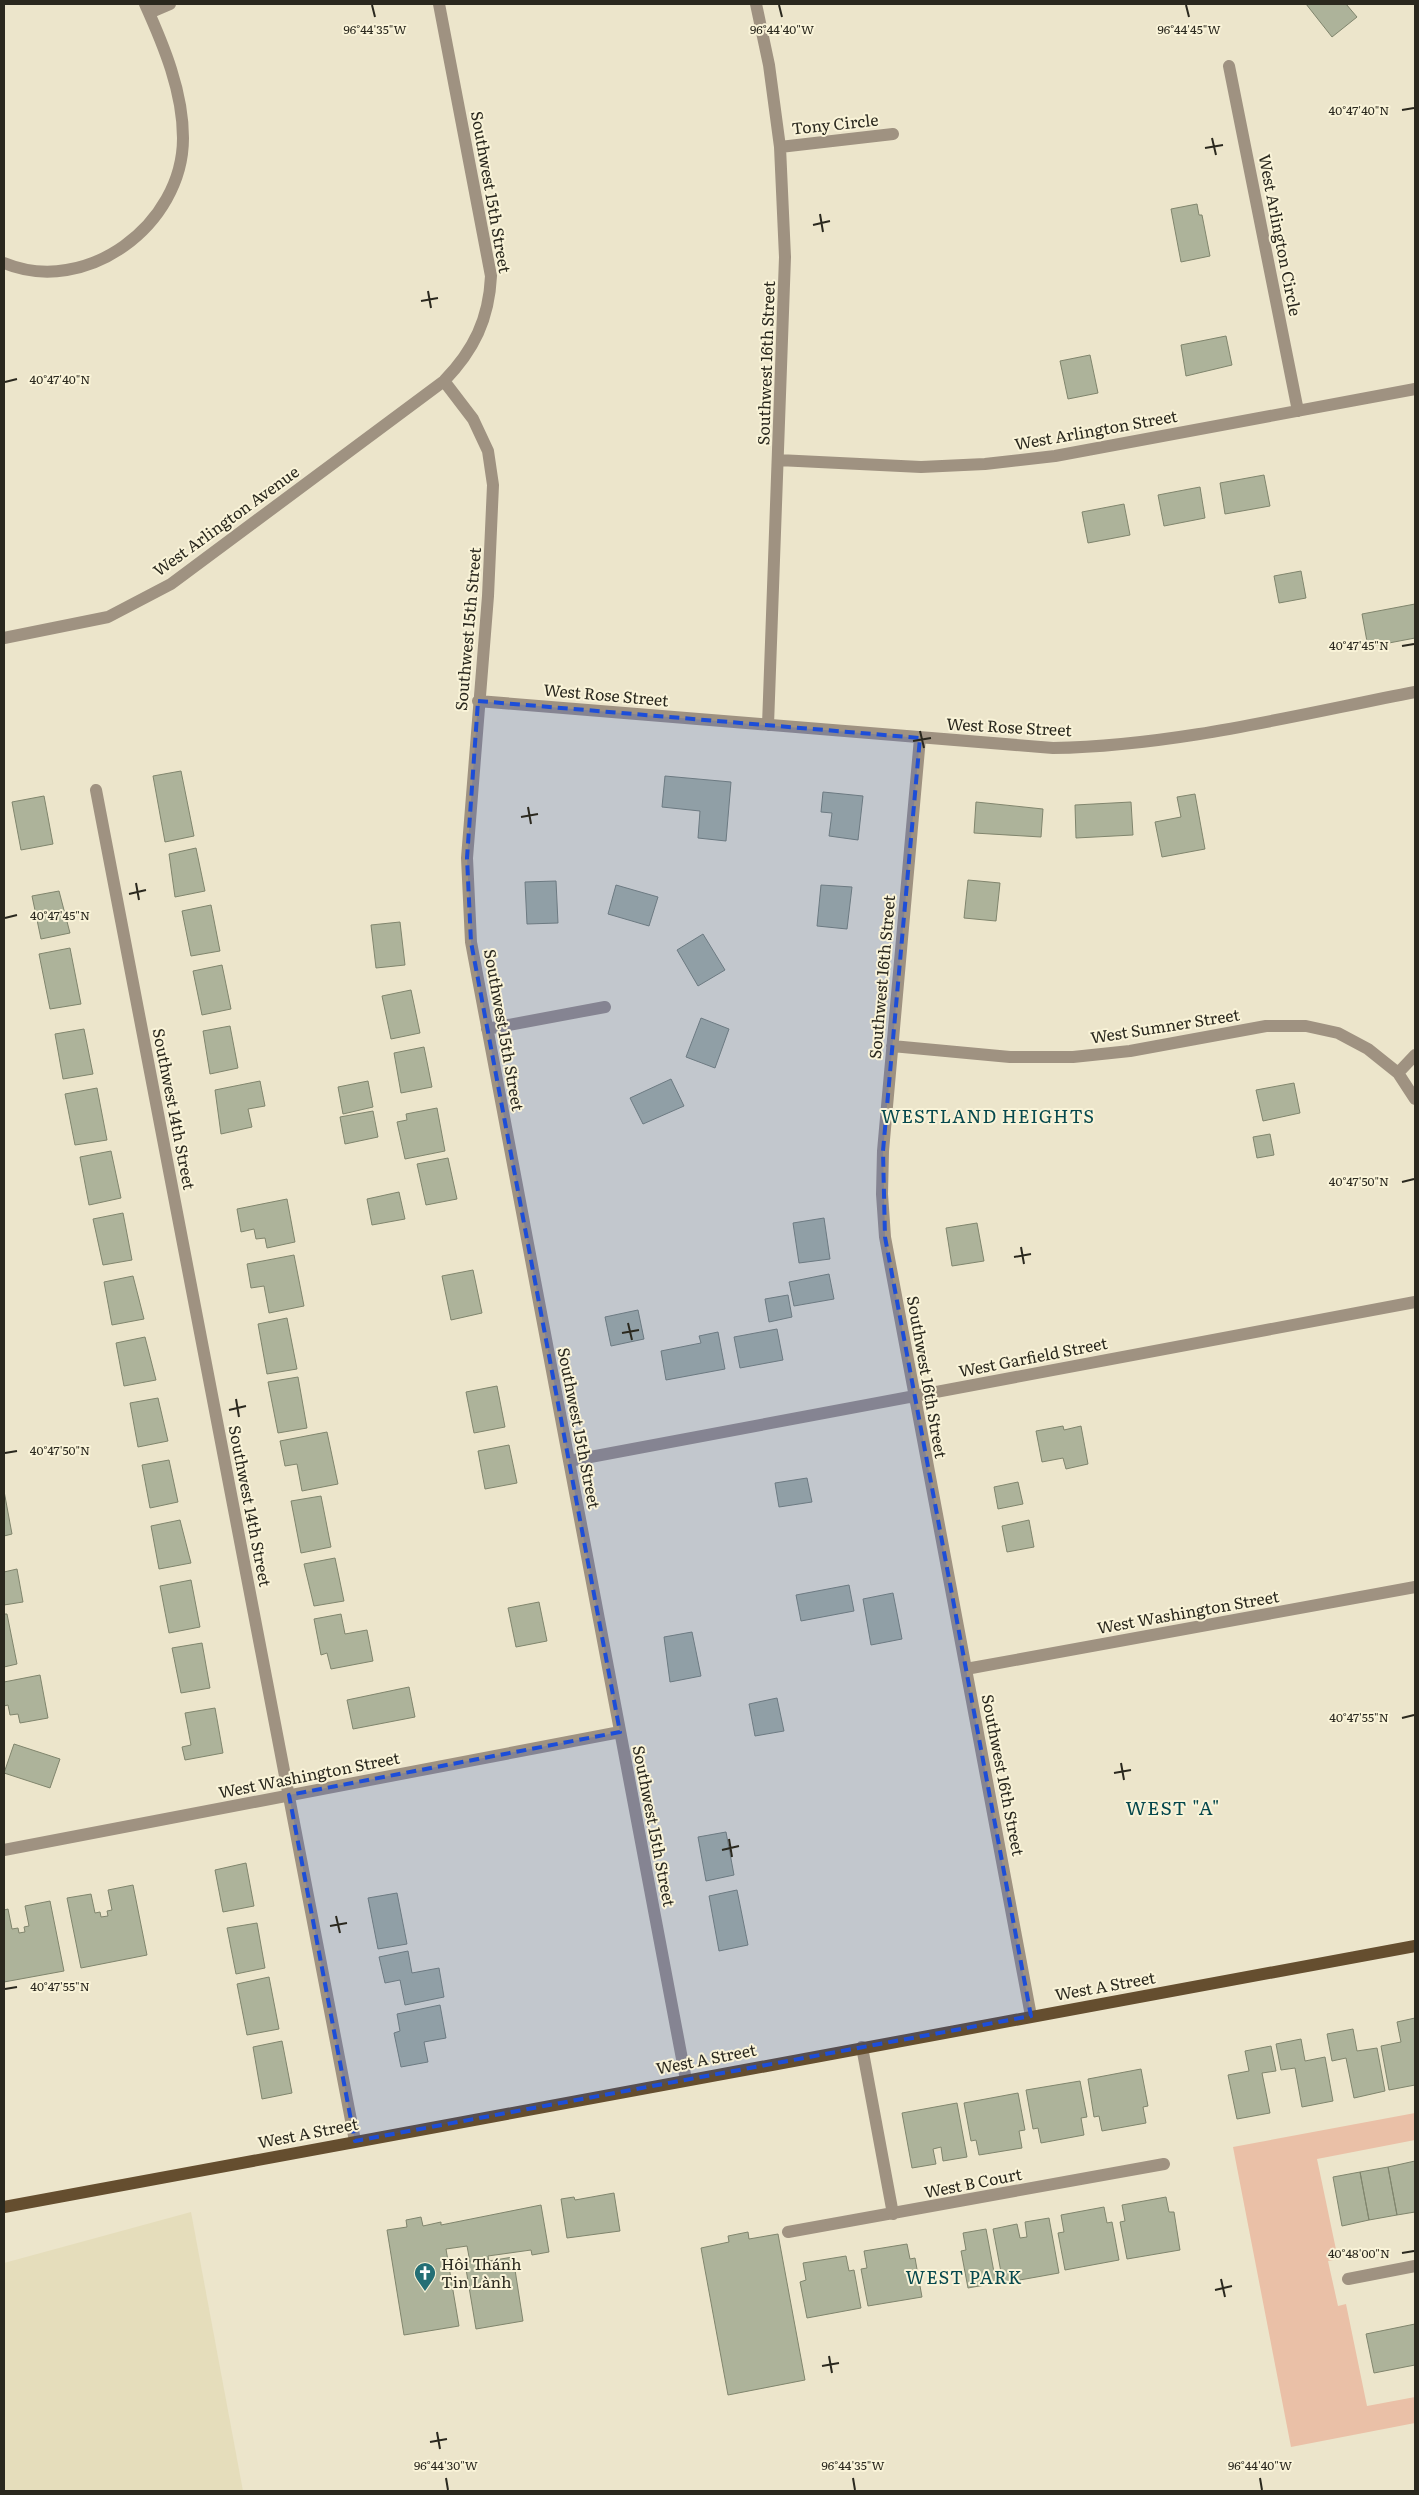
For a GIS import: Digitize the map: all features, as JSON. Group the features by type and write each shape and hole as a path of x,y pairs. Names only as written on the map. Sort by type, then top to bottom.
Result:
{"main road":[{"name":"West A Street","path":"4,2207 1415,1946"}],"street":[{"path":"4,263 42,272 85,267 123,248 148,225 166,202 179,168 183,139 181,109 175,81 147,8 170,4"},
{"name":"Southwest 15th Street","path":"439,4 491,276 486,317 475,343 444,381 473,419 488,451 493,485 488,596 478,701 467,886 471,942 686,2080"},
{"name":"Southwest 16th Street","path":"756,4 768,65 780,146 786,257 768,725"},
{"name":"West Arlington Circle","path":"1229,66 1298,411"},
{"name":"Tony Circle","path":"780,146 893,134"},
{"name":"West Arlington Avenue","path":"4,638 108,617 171,584 444,381"},
{"name":"West Arlington Street","path":"778,460 921,467 985,464 1055,456 1415,389"},
{"name":"West Rose Street","path":"478,701 1053,748 1104,747 1156,741 1415,692"},
{"name":"Southwest 16th Street","path":"920,738 883,1151 882,1194 885,1237 1031,2016"},
{"name":"Southwest 14th Street","path":"96,790 355,2141"},
{"path":"487,1029 605,1007"},
{"name":"West Sumner Street","path":"892,1046 1010,1057 1073,1057 1130,1051 1266,1026 1306,1026 1338,1033 1368,1049 1398,1073 1415,1099"},
{"path":"1398,1073 1415,1055"},
{"name":"West Garfield Street","path":"568,1461 1415,1302"},
{"name":"West Washington Street","path":"966,1669 1415,1587"},
{"name":"West Washington Street","path":"4,1850 620,1732"},
{"path":"862,2047 894,2214"},
{"name":"West B Court","path":"788,2232 1164,2164"},
{"path":"1348,2279 1415,2266"}],"highlighted area":[{"path":"478,701 920,738 883,1151 885,1237 1031,2016 355,2141 289,1795 620,1732 471,942 467,858"}],"shaded area":[{"path":"1415,2113 1415,2140 1317,2159 1338,2259 1328,2261 1338,2306 1346,2304 1367,2406 1415,2397 1415,2423 1291,2447 1233,2147"},
{"path":"191,2212 243,2491 4,2491 4,2263"}],"building":[{"path":"1306,4 1346,4 1357,17 1332,37"},
{"path":"1197,204 1199,215 1202,215 1210,256 1181,262 1171,209"},
{"path":"1226,336 1232,365 1186,376 1181,345"},
{"path":"1090,355 1098,393 1068,399 1060,361"},
{"path":"1264,475 1270,506 1225,514 1220,483"},
{"path":"1200,487 1205,518 1164,526 1158,495"},
{"path":"1124,504 1130,535 1088,543 1082,512"},
{"path":"1301,571 1306,598 1279,603 1274,576"},
{"path":"1415,604 1415,638 1368,647 1362,614"},
{"path":"181,771 194,836 165,842 153,776"},
{"path":"665,776 731,782 726,841 698,838 700,811 662,807"},
{"path":"823,792 863,796 858,840 829,836 832,813 821,812"},
{"path":"1195,794 1205,849 1162,857 1155,822 1181,817 1177,797"},
{"path":"44,796 53,844 21,850 12,802"},
{"path":"976,802 1043,809 1041,837 974,833"},
{"path":"1131,802 1133,835 1076,838 1075,805"},
{"path":"196,848 205,891 175,897 169,854"},
{"path":"968,880 1000,883 996,921 964,918"},
{"path":"556,881 558,923 527,924 525,882"},
{"path":"616,885 658,897 649,926 608,914"},
{"path":"821,885 852,887 847,929 817,926"},
{"path":"59,891 70,933 41,939 32,896"},
{"path":"211,905 220,951 191,956 182,911"},
{"path":"400,922 405,965 376,968 371,925"},
{"path":"703,934 725,970 698,986 677,950"},
{"path":"70,948 81,1004 50,1009 39,954"},
{"path":"222,965 231,1009 202,1015 193,971"},
{"path":"411,990 420,1033 391,1039 382,996"},
{"path":"701,1018 729,1029 715,1068 686,1057"},
{"path":"230,1026 238,1068 210,1074 203,1031"},
{"path":"84,1029 93,1074 63,1079 55,1034"},
{"path":"424,1047 432,1087 401,1093 394,1053"},
{"path":"671,1079 684,1106 643,1124 630,1098"},
{"path":"260,1081 265,1106 248,1109 252,1127 221,1134 215,1090"},
{"path":"368,1081 373,1107 343,1114 338,1087"},
{"path":"1294,1083 1300,1113 1263,1121 1256,1090"},
{"path":"97,1088 107,1140 75,1145 65,1094"},
{"path":"437,1108 445,1151 405,1159 397,1122 407,1120 406,1114"},
{"path":"373,1111 378,1137 345,1144 340,1117"},
{"path":"1270,1134 1274,1155 1257,1158 1253,1137"},
{"path":"111,1151 121,1198 89,1205 80,1157"},
{"path":"448,1158 457,1199 426,1205 417,1164"},
{"path":"399,1192 405,1219 372,1225 367,1199"},
{"path":"287,1199 295,1242 267,1248 265,1238 256,1239 254,1229 241,1232 237,1209"},
{"path":"123,1213 132,1260 103,1265 93,1219"},
{"path":"824,1218 830,1259 799,1263 793,1223"},
{"path":"977,1223 984,1261 952,1266 946,1228"},
{"path":"294,1255 304,1306 269,1313 264,1286 251,1288 247,1264"},
{"path":"473,1270 482,1313 451,1320 442,1276"},
{"path":"829,1274 834,1299 794,1306 789,1282"},
{"path":"133,1276 144,1319 112,1325 104,1282"},
{"path":"788,1295 792,1317 769,1322 765,1299"},
{"path":"638,1310 644,1339 611,1346 605,1317"},
{"path":"287,1318 297,1369 267,1374 258,1324"},
{"path":"777,1329 783,1360 740,1368 734,1337"},
{"path":"718,1332 725,1369 666,1380 661,1351 701,1343 699,1336"},
{"path":"145,1337 156,1380 124,1386 116,1343"},
{"path":"298,1377 307,1428 278,1433 268,1382"},
{"path":"497,1386 505,1427 474,1433 466,1392"},
{"path":"158,1398 168,1441 138,1447 130,1403"},
{"path":"1063,1426 1064,1430 1081,1426 1088,1464 1066,1469 1063,1458 1042,1462 1036,1431"},
{"path":"327,1432 338,1484 302,1491 297,1464 285,1466 280,1441"},
{"path":"509,1445 517,1483 485,1489 478,1451"},
{"path":"169,1460 178,1502 150,1508 142,1465"},
{"path":"807,1478 812,1502 779,1507 775,1483"},
{"path":"1018,1482 1023,1504 998,1509 994,1487"},
{"path":"4,1491 12,1534 4,1536"},
{"path":"321,1496 331,1547 301,1553 291,1501"},
{"path":"180,1520 191,1563 159,1569 151,1526"},
{"path":"1029,1520 1034,1547 1007,1552 1002,1526"},
{"path":"335,1558 344,1601 314,1606 304,1564"},
{"path":"17,1569 23,1602 4,1605 4,1572"},
{"path":"191,1580 200,1627 169,1633 160,1586"},
{"path":"849,1585 854,1611 801,1621 796,1595"},
{"path":"893,1593 902,1639 871,1645 863,1599"},
{"path":"539,1602 547,1641 516,1647 508,1608"},
{"path":"4,1614 7,1614 17,1664 4,1667"},
{"path":"341,1614 345,1634 367,1630 373,1661 331,1669 327,1653 321,1655 314,1619"},
{"path":"692,1632 701,1676 670,1682 664,1637"},
{"path":"202,1643 210,1688 181,1693 172,1648"},
{"path":"40,1675 48,1718 20,1723 18,1714 10,1715 8,1705 4,1706 4,1682"},
{"path":"409,1687 415,1717 353,1729 347,1700"},
{"path":"777,1698 784,1731 755,1736 749,1704"},
{"path":"215,1708 223,1753 185,1760 182,1747 191,1745 185,1713"},
{"path":"14,1744 60,1759 50,1788 4,1773"},
{"path":"726,1832 734,1875 706,1881 698,1837"},
{"path":"246,1863 254,1906 223,1912 215,1870"},
{"path":"133,1885 147,1955 81,1968 67,1898 91,1894 95,1913 100,1912 101,1917 108,1916 107,1911 112,1910 108,1890"},
{"path":"737,1890 748,1945 719,1951 709,1896"},
{"path":"397,1893 407,1944 378,1949 368,1898"},
{"path":"50,1901 64,1971 4,1982 4,1910 8,1909 12,1929 18,1928 19,1933 25,1932 24,1927 29,1926 25,1906"},
{"path":"257,1923 265,1968 236,1974 227,1928"},
{"path":"408,1951 412,1973 439,1968 444,1997 405,2005 400,1980 385,1983 379,1957"},
{"path":"269,1977 279,2029 247,2035 237,1984"},
{"path":"440,2005 446,2038 424,2042 428,2062 401,2067 394,2033 400,2031 397,2014"},
{"path":"1415,2018 1415,2085 1389,2090 1381,2046 1401,2042 1397,2022"},
{"path":"1353,2029 1357,2051 1377,2048 1385,2091 1354,2098 1346,2058 1332,2061 1327,2034"},
{"path":"1301,2039 1305,2061 1325,2057 1333,2101 1302,2107 1295,2068 1281,2070 1276,2044"},
{"path":"282,2041 292,2093 262,2099 253,2047"},
{"path":"1271,2046 1276,2071 1262,2073 1270,2113 1237,2119 1228,2075 1249,2071 1245,2051"},
{"path":"1141,2069 1148,2106 1143,2107 1146,2123 1102,2131 1099,2116 1094,2117 1088,2079"},
{"path":"1080,2081 1087,2117 1081,2118 1084,2135 1041,2143 1038,2128 1033,2129 1026,2090"},
{"path":"1018,2093 1025,2130 1019,2131 1022,2148 979,2155 976,2140 971,2141 964,2103"},
{"path":"957,2103 967,2157 943,2161 941,2147 933,2149 936,2164 912,2168 902,2113"},
{"path":"1415,2161 1415,2212 1397,2215 1388,2167"},
{"path":"1388,2167 1397,2215 1369,2220 1360,2172"},
{"path":"1360,2172 1369,2220 1342,2226 1333,2177"},
{"path":"614,2193 620,2231 567,2238 561,2199 574,2197 575,2200"},
{"path":"1166,2197 1169,2212 1174,2212 1180,2250 1127,2259 1120,2222 1125,2221 1122,2205"},
{"name":"Hôi Thánh Tin Lành","path":"541,2205 549,2252 532,2255 531,2250 488,2256 489,2261 513,2257 523,2321 476,2329 465,2263 470,2262 467,2246 446,2249 459,2326 404,2335 387,2230 407,2227 406,2220 421,2217 423,2226 441,2222 441,2225"},
{"path":"1104,2207 1107,2223 1112,2222 1119,2260 1065,2270 1058,2233 1064,2232 1061,2215"},
{"path":"1049,2218 1059,2273 1003,2283 993,2229 1017,2224 1020,2238 1027,2237 1025,2222"},
{"path":"986,2229 996,2283 968,2288 961,2251 966,2250 963,2233"},
{"path":"748,2232 749,2239 778,2234 805,2380 728,2395 701,2248 729,2242 728,2236"},
{"path":"907,2244 910,2259 915,2258 922,2297 868,2306 861,2269 867,2268 864,2251"},
{"path":"846,2256 849,2271 854,2270 861,2308 807,2318 800,2282 806,2280 803,2263"},
{"path":"1415,2324 1415,2365 1374,2373 1366,2334"}],"place":[{"name":"Hôi Thánh Tin Lành","path":"425,2292"}],"district":[{"name":"WESTLAND HEIGHTS","path":"988,1117"},
{"name":"WEST \"A\"","path":"1173,1808"},
{"name":"WEST PARK","path":"964,2278"}]}
